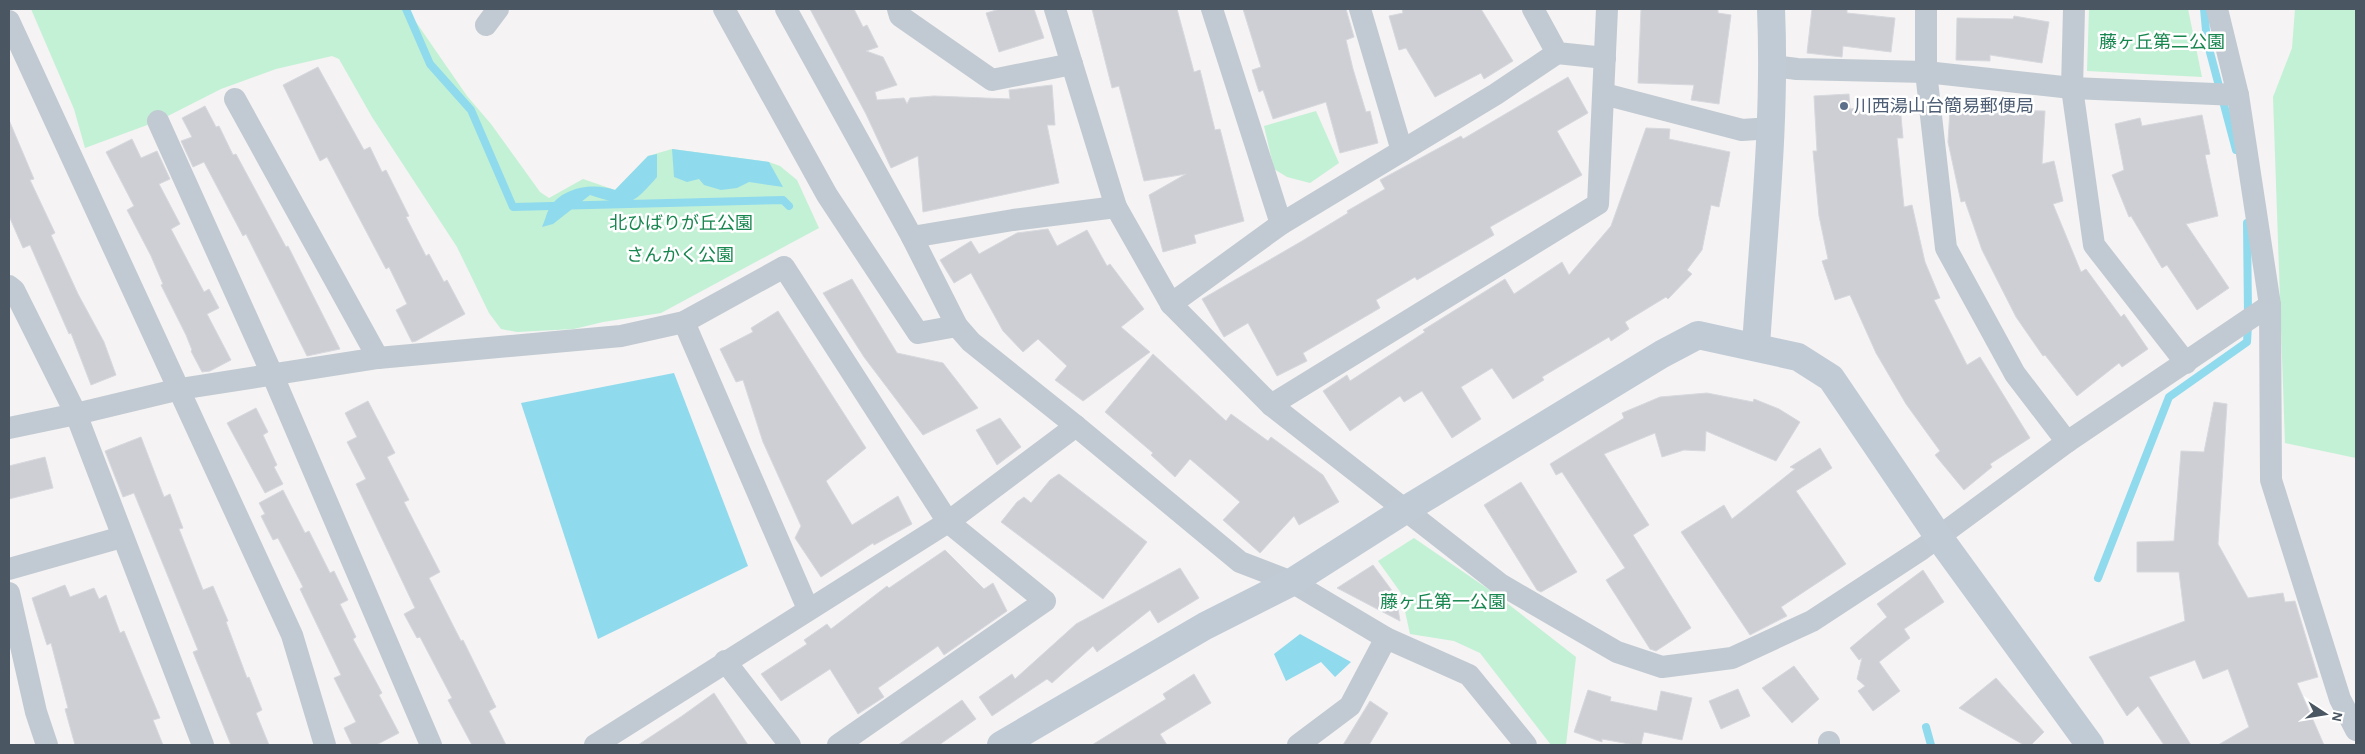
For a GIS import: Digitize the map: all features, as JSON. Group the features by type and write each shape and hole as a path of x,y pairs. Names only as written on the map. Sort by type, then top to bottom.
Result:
{"street":[{"path":"724,9 827,195 918,333 953,327"},
{"path":"786,9 912,237 953,327 1240,562 1292,582 1386,638 1469,675 1526,745"},
{"path":"898,9 900,16 992,80 1072,64"},
{"path":"1055,9 1116,207 1171,304 1271,405 1500,584 1617,652 1662,667 1732,658 1812,622 1938,536 2067,442 2186,363 2231,329 2270,304"},
{"path":"1212,9 1281,224"},
{"path":"1360,9 1402,151"},
{"path":"1533,9 1557,53"},
{"path":"1271,405 1598,204 1607,9"},
{"path":"1756,346 1772,128 1773,66 1771,9"},
{"path":"1926,9 1926,72 1946,248 2015,374 2067,442"},
{"path":"2074,9 2072,88 2094,245 2186,363"},
{"path":"2218,9 2238,95 2270,304 2270,480 2340,699 2356,730"},
{"path":"9,21 292,635 325,745"},
{"path":"1171,304 1281,224 1496,94 1557,53 1605,58"},
{"path":"1773,66 1797,70 1926,72 2072,88 2238,95"},
{"path":"1604,94 1742,130 1772,128"},
{"path":"235,99 378,358"},
{"path":"158,121 273,376 431,745"},
{"path":"912,237 1013,220 1116,207"},
{"path":"9,428 180,389 273,376 378,358 621,336 684,322 784,267 948,522 1045,601 838,745"},
{"path":"9,286 14,290 76,414 203,745"},
{"path":"684,322 808,609"},
{"path":"1001,745 1205,626 1292,582 1405,510 1662,354 1698,335 1756,346 1798,357 1831,378 1938,536 2090,745"},
{"path":"595,745 725,661 948,522 1076,426"},
{"path":"9,569 122,537"},
{"path":"9,593 36,712 47,745"},
{"path":"1298,745 1350,706 1386,638"},
{"path":"725,661 790,745"}],"green space":[{"name":"北ひばりが丘公園","path":"31,9 407,9 467,96 491,124 540,192 549,198 583,179 615,190 648,156 672,149 769,162 780,166 797,180 819,228 661,313 603,322 574,329 517,332 501,329 489,313 457,247 372,117 339,59 332,56 276,69 221,89 158,121 85,148 74,109"},
{"name":"藤ヶ丘第二公園","path":"2089,9 2188,9 2202,77 2087,71"},
{"path":"2295,9 2356,9 2356,458 2285,443 2273,97 2292,48"},
{"path":"1316,111 1339,163 1310,183 1287,177 1274,169 1264,126"},
{"name":"藤ヶ丘第一公園","path":"1414,538 1494,593 1576,657 1566,745 1551,745 1480,653 1454,641 1410,634 1401,593 1378,561"}],"water":[{"path":"672,149 769,162 783,187 749,182 737,188 721,190 704,185 699,179 687,182 674,177"},
{"path":"657,154 657,177 634,199 621,203 590,195 553,224 542,227 549,209 561,196 579,188 588,187 598,186 615,190 648,156"},
{"path":"674,373 748,566 598,639 521,403"},
{"path":"1300,634 1351,662 1335,677 1321,662 1286,681 1274,654"}],"building":[{"path":"810,9 854,9 863,27 867,25 878,47 866,51 883,57 897,85 875,92 877,100 904,98 907,104 910,98 934,96 1010,99 1009,90 1052,85 1055,125 1047,125 1059,183 923,212 918,156 891,168 866,114"},
{"path":"1000,9 1034,9 1044,38 999,52 986,13"},
{"path":"1092,9 1177,9 1194,72 1200,70 1215,130 1220,129 1244,221 1194,235 1196,243 1163,252 1149,195 1186,174 1144,181 1119,86 1112,88"},
{"path":"1243,9 1346,9 1354,37 1346,40 1366,112 1370,111 1378,143 1340,153 1326,102 1273,119 1263,90 1259,92 1252,70 1261,67"},
{"path":"1402,9 1481,9 1513,61 1484,79 1481,73 1435,97 1406,48 1399,50 1389,16 1403,13"},
{"path":"1641,9 1718,9 1718,13 1731,15 1719,104 1691,100 1694,85 1638,83"},
{"path":"1812,9 1847,9 1847,13 1895,18 1891,52 1843,46 1842,57 1807,53"},
{"path":"2014,16 2049,22 2042,63 1990,55 1990,61 1956,60 1957,18 2013,19"},
{"path":"318,67 364,150 370,147 382,172 386,170 409,216 406,217 426,256 429,254 444,282 447,280 465,314 416,341 412,342 396,310 407,304 389,267 386,269 327,157 320,161 283,85"},
{"path":"1568,77 1588,113 1557,131 1582,175 1490,227 1494,235 1417,280 1415,277 1376,300 1380,308 1303,353 1307,361 1277,376 1248,323 1224,337 1202,299 1302,241 1348,213 1347,211 1385,189 1380,180 1461,136 1463,139"},
{"path":"1849,94 1850,109 1900,105 1903,138 1897,138 1904,207 1912,205 1925,262 1940,298 1934,300 1967,365 1980,357 2030,438 1990,464 1992,467 1964,490 1935,455 1940,451 1906,404 1876,353 1850,295 1835,300 1822,261 1828,259 1819,216 1813,151 1817,151 1814,96"},
{"path":"205,106 216,127 219,126 233,155 236,154 286,247 288,246 340,349 307,356 246,234 243,236 204,162 193,167 181,141 192,137 182,118"},
{"path":"1950,109 2045,111 2042,164 2054,161 2063,201 2053,204 2081,272 2086,269 2121,317 2124,314 2148,349 2122,367 2119,363 2077,396 2045,355 2043,356 2016,317 1982,250 1965,201 1961,202 1948,142"},
{"path":"2202,115 2210,154 2205,155 2218,216 2186,224 2229,288 2197,310 2167,265 2162,268 2131,216 2129,217 2112,175 2124,170 2115,124 2140,118 2142,126"},
{"path":"9,120 34,179 30,180 55,233 51,235 78,294 104,342 116,375 91,385 71,333 69,334 30,245 23,248 9,216"},
{"path":"1646,128 1670,129 1669,139 1730,152 1719,207 1711,205 1702,250 1687,270 1692,274 1668,299 1666,297 1625,322 1629,329 1611,341 1609,337 1542,377 1544,380 1513,399 1492,368 1461,387 1481,419 1452,438 1422,391 1404,402 1400,396 1350,431 1323,391 1347,375 1350,381 1425,332 1423,330 1505,279 1514,294 1562,262 1569,275 1611,226"},
{"path":"132,139 141,158 157,151 170,179 159,184 180,224 171,229 204,292 209,289 219,308 207,314 231,360 210,371 202,372 191,351 186,335 161,285 163,284 151,256 127,210 134,206 106,152"},
{"path":"1048,229 1057,246 1087,230 1107,266 1110,264 1144,309 1121,327 1150,352 1083,401 1055,380 1067,366 1038,339 1023,352 1003,331 971,273 954,283 940,260 971,241 979,254 1017,233"},
{"path":"852,279 897,353 943,363 978,408 923,435 864,357 823,293"},
{"path":"778,311 866,448 826,481 852,525 898,496 912,524 874,545 873,543 821,577 795,538 801,526 763,442 743,380 736,382 720,349 753,332 751,328"},
{"path":"1153,354 1226,421 1231,414 1268,441 1271,437 1323,475 1339,502 1299,525 1294,516 1260,553 1223,520 1240,502 1190,459 1175,477 1151,455 1153,453 1105,412"},
{"path":"1707,393 1753,402 1754,399 1779,409 1800,422 1776,461 1706,431 1705,451 1684,450 1662,457 1655,433 1604,454 1649,525 1633,535 1691,628 1656,651 1650,649 1606,580 1625,568 1562,472 1556,475 1550,464 1624,418 1622,413 1660,397"},
{"path":"368,401 395,453 387,457 409,500 404,502 440,572 429,578 461,641 463,640 496,707 489,711 506,745 472,745 448,700 452,698 420,637 417,638 404,614 415,608 356,484 366,479 347,442 357,437 345,413"},
{"path":"2214,402 2227,404 2218,544 2248,598 2283,593 2285,602 2295,601 2318,677 2297,683 2324,745 2218,745 2249,727 2228,669 2203,679 2195,660 2149,677 2191,745 2164,745 2138,706 2127,716 2089,657 2185,621 2179,572 2137,572 2137,542 2174,541 2181,451 2204,452"},
{"path":"256,408 268,432 263,435 277,465 274,467 283,484 265,493 227,423"},
{"path":"1000,418 1021,447 997,465 976,430"},
{"path":"141,437 164,497 170,494 183,528 179,529 203,590 213,586 228,621 226,622 247,678 249,677 262,710 256,713 269,745 231,745 193,652 198,650 134,493 123,497 105,451"},
{"path":"1820,448 1832,468 1796,491 1846,564 1781,607 1787,616 1750,635 1681,532 1724,505 1732,519 1795,469 1790,467"},
{"path":"45,457 53,488 9,499 9,466"},
{"path":"1059,474 1147,542 1103,599 1001,522 1017,502 1024,497 1031,503 1050,480"},
{"path":"1521,482 1577,572 1541,592 1537,590 1484,505"},
{"path":"283,490 305,533 309,531 330,573 334,571 348,600 340,604 356,637 353,639 382,693 379,695 399,733 376,745 352,745 344,728 356,722 334,678 341,675 300,589 303,587 278,538 273,540 261,516 265,514 259,503"},
{"path":"945,550 984,589 993,583 1007,611 944,655 938,646 878,688 884,697 858,714 830,669 781,701 761,674 807,644 804,640 827,624 831,629 887,586 889,588"},
{"path":"1373,565 1396,596 1400,621 1337,588"},
{"path":"1180,568 1199,598 1158,623 1150,610 1097,652 1093,646 1052,683 1047,679 992,716 979,697 1012,674 1015,679 1076,624"},
{"path":"1923,570 1944,602 1904,629 1910,638 1879,662 1900,691 1873,711 1858,691 1865,686 1857,679 1862,658 1859,660 1850,648 1887,617 1877,604"},
{"path":"65,585 70,597 94,588 99,599 106,595 120,633 124,631 160,718 153,720 163,745 75,745 65,709 68,708 51,643 47,645 32,598"},
{"path":"1794,666 1819,699 1792,723 1762,688"},
{"path":"1194,674 1211,703 1160,734 1167,745 1092,745 1166,699 1163,694"},
{"path":"1996,678 2044,732 2031,745 2024,745 1959,708"},
{"path":"1738,689 1750,716 1721,729 1709,701"},
{"path":"1588,690 1611,697 1610,701 1657,711 1661,691 1692,698 1682,740 1644,732 1641,745 1635,745 1602,739 1602,742 1574,732"},
{"path":"714,693 748,745 638,745 682,716"},
{"path":"962,700 976,719 939,745 898,745"},
{"path":"1370,701 1388,713 1369,745 1343,745"}],"waterway":[{"path":"406,9 430,64 471,110 513,207 783,200 789,206"},
{"path":"2204,9 2207,41 2236,150"},
{"path":"2247,223 2248,314"},
{"path":"2098,578 2169,397 2247,342 2248,325"},
{"path":"1926,727 1931,745"}],"place":[{"name":"川西湯山台簡易郵便局","path":"1844,106"}],"park label":[{"name":"さんかく公園","path":"680,255"}]}
